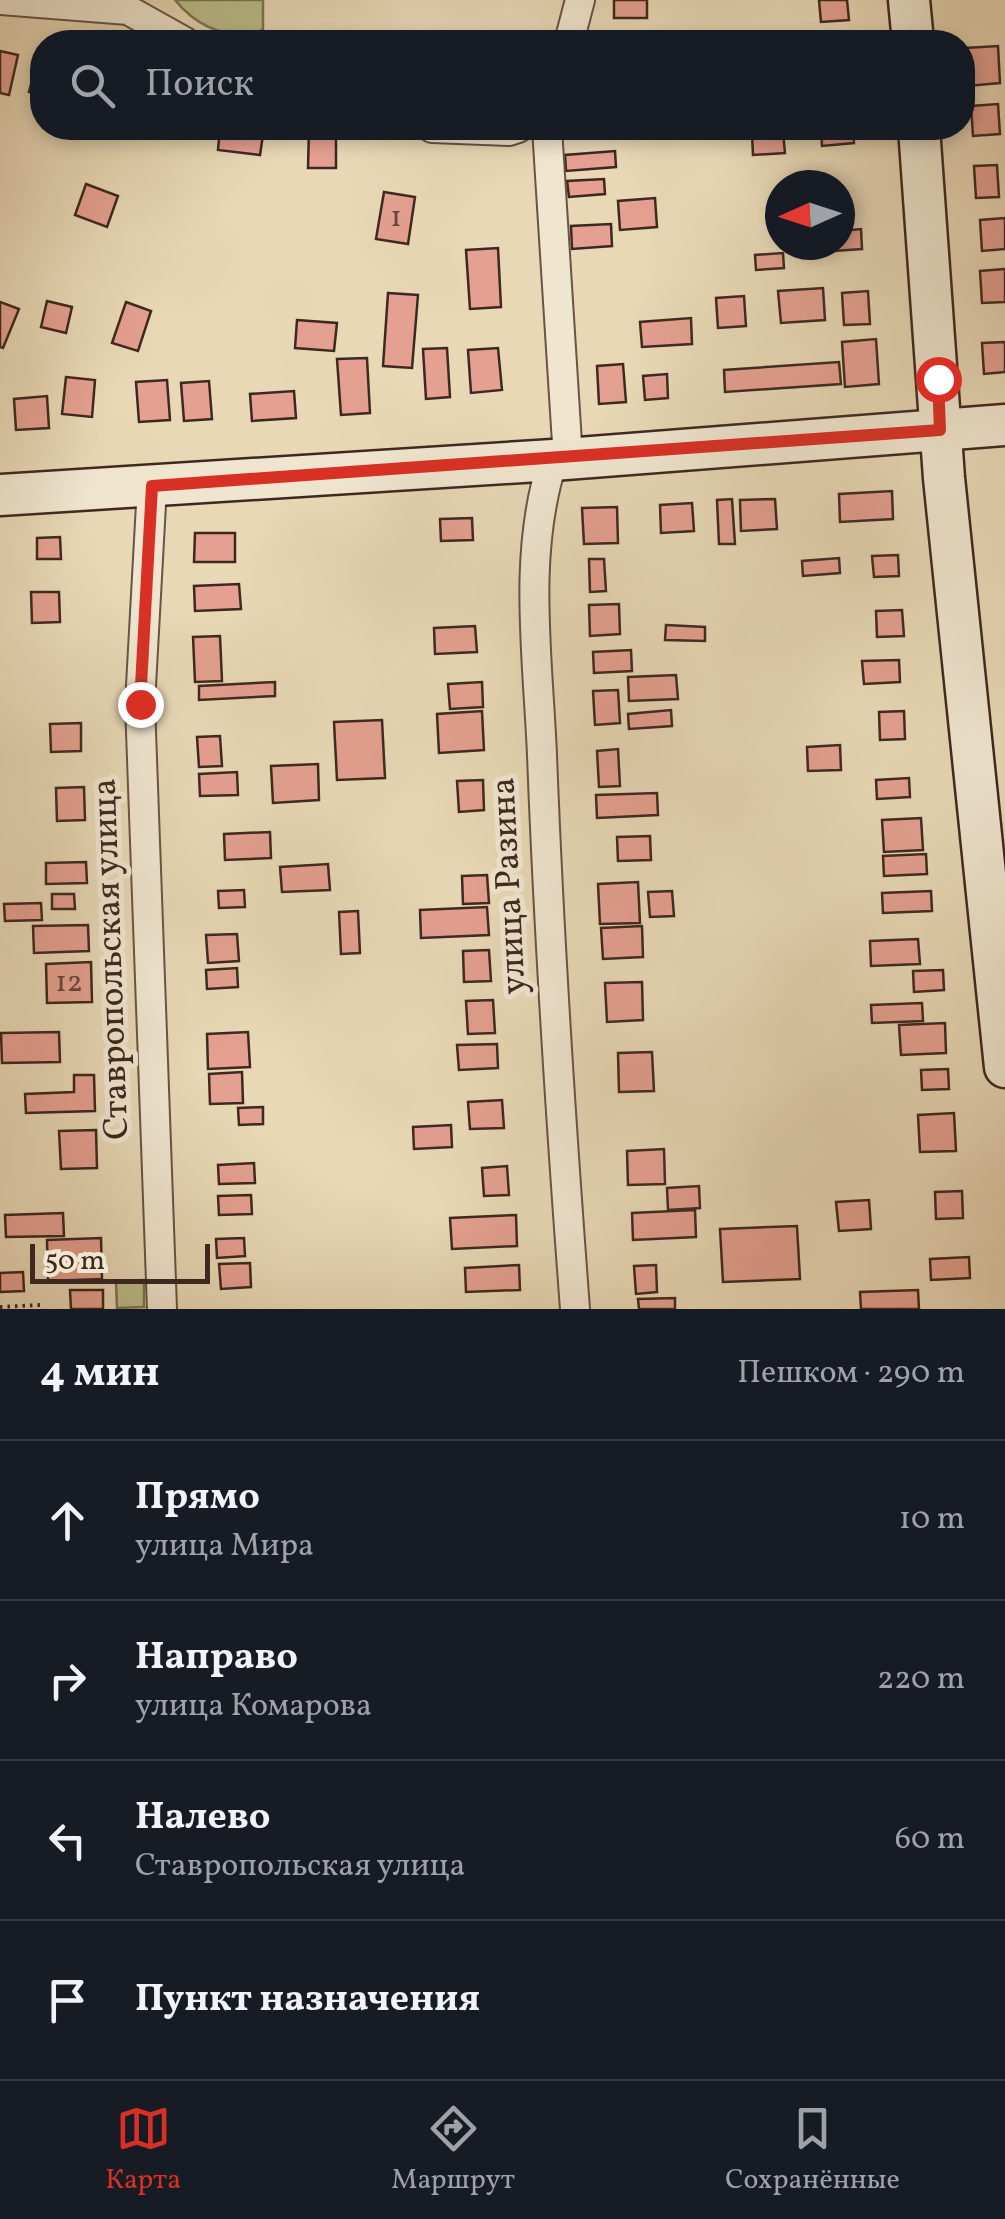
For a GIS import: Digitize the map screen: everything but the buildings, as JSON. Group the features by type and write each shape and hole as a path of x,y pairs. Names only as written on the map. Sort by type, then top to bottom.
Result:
{"main road":[{"path":"910,0 911,30"},
{"path":"920,140 940,430 1005,1066"},
{"path":"0,495 561,460 1005,425"}],"street":[{"path":"0,0 128,10 164,30"},
{"path":"572,30 580,0"},
{"name":"улица Разина","path":"548,140 561,460 537,524 536,598 550,974 575,1309"},
{"name":"Ставропольская улица","path":"152,486 140,704 162,1309"}],"path":[{"path":"0,1307 40,1305 40,1309"}],"green space":[{"path":"175,0 263,0 262,30 216,30 191,16"},
{"path":"144,1280 144,1307 117,1308 116,1281"}],"route":[{"path":"140,704 152,486 940,430 938,379"}]}
